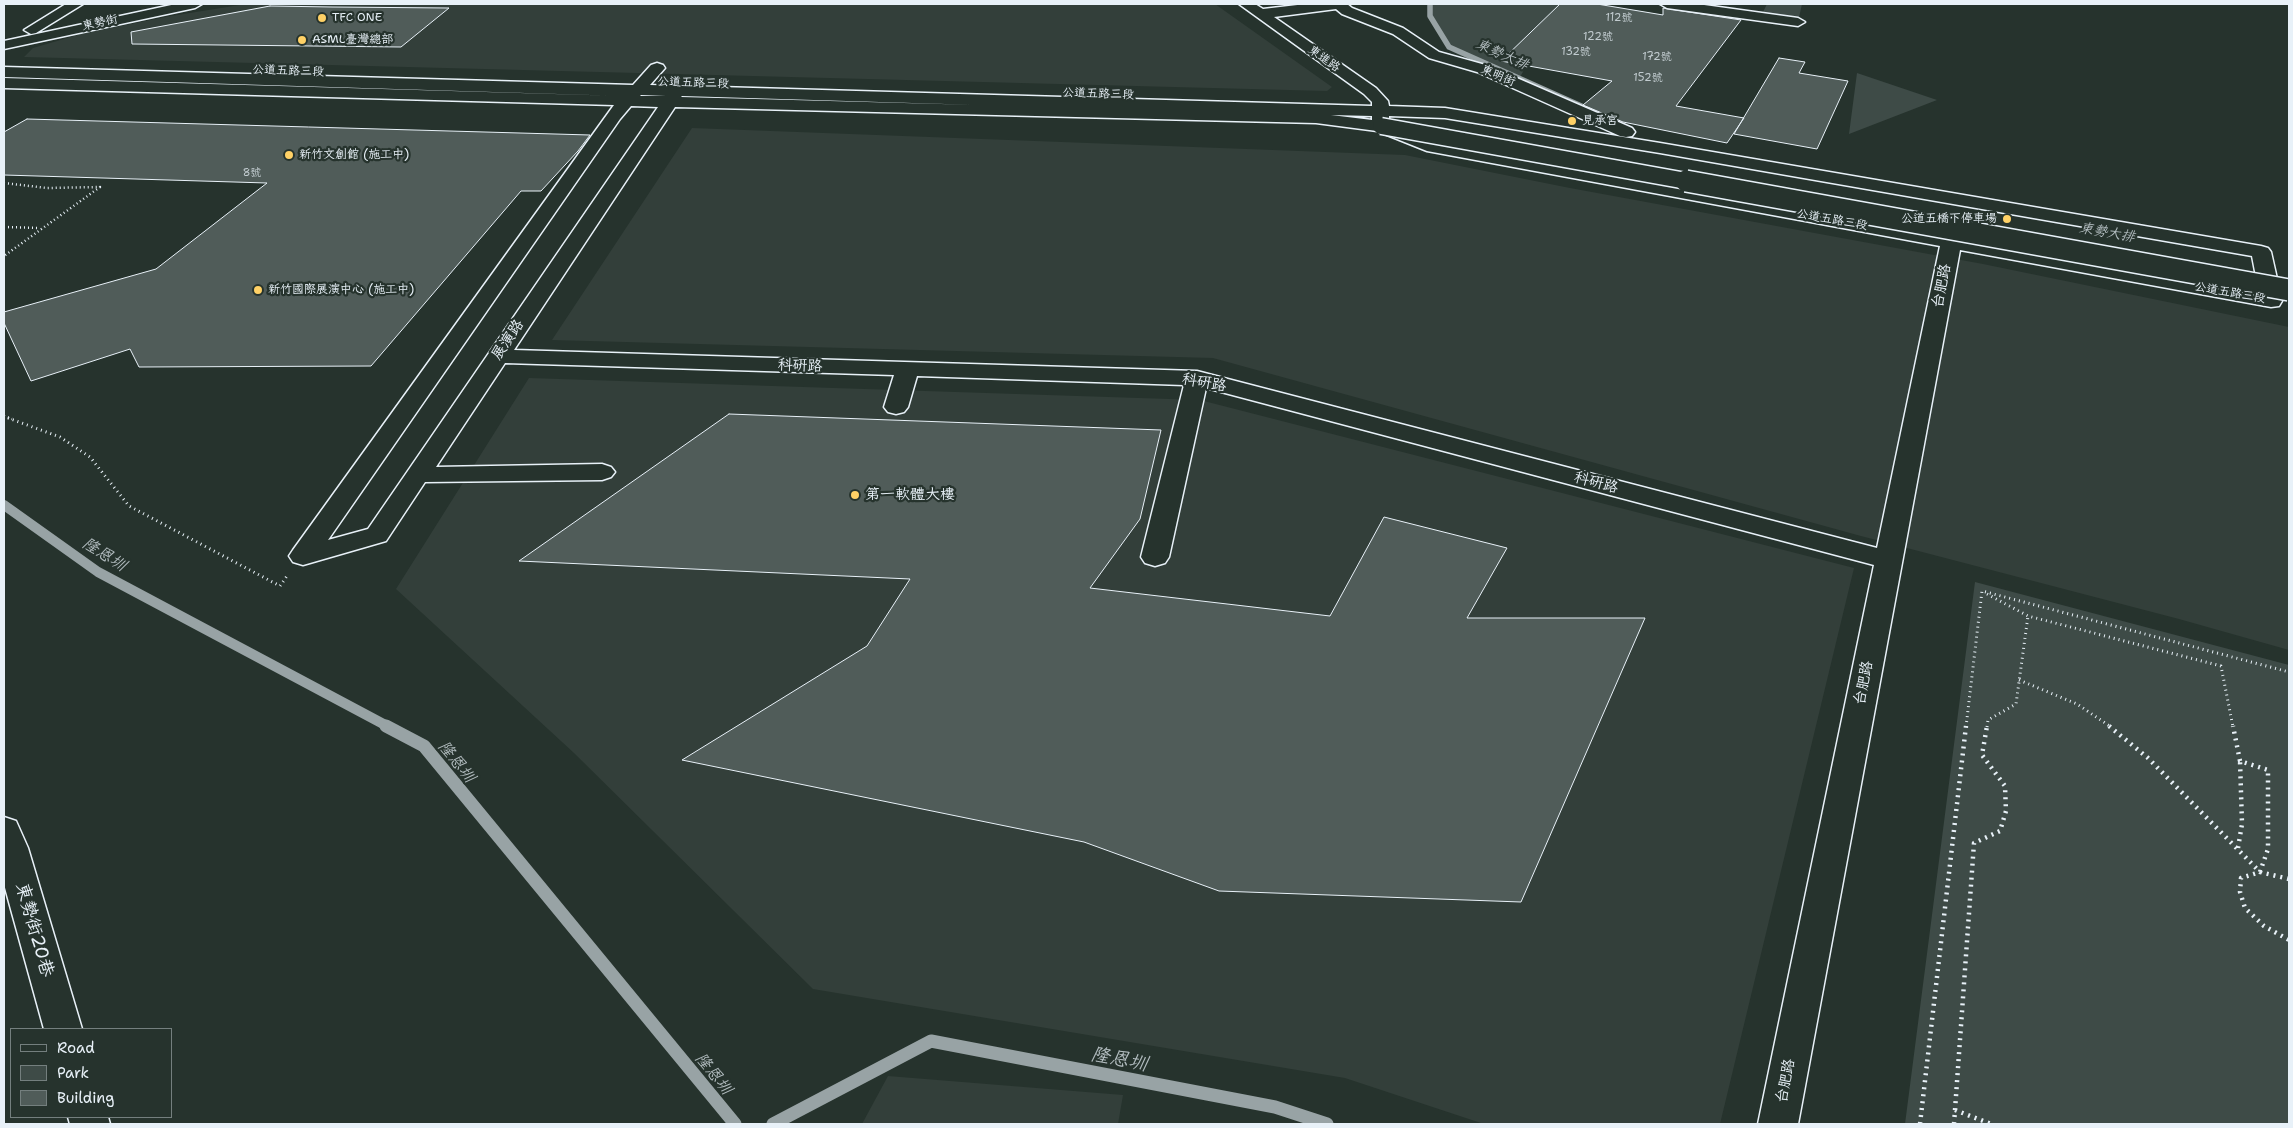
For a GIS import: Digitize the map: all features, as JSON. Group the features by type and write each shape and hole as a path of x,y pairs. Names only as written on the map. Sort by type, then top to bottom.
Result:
{"street":[{"path":"4,45 76,4"},
{"name":"東勢街","path":"4,45 195,4"},
{"name":"東進路","path":"1246,4 1370,91 1380,101 1381,119"},
{"path":"1260,14 1338,4"},
{"name":"東明街","path":"1338,4 1347,11 1398,31 1434,54 1483,69 1660,148"},
{"path":"1668,4 1798,22"},
{"name":"公道五路三段","path":"4,62 632,95"},
{"path":"303,556 632,95 657,68"},
{"name":"公道五路三段","path":"4,72 674,96 1317,129 1381,119 1445,113 1660,148 2260,252 2271,301 1427,146 1381,119"},
{"name":"公道五路三段","path":"4,83 674,96 1316,100 1381,119 2289,290"},
{"name":"公道五路三段","path":"4,91 632,95"},
{"name":"展演路","path":"303,556 377,535 674,96"},
{"name":"公道五路三段","path":"1381,119 2280,269"},
{"name":"台肥路","path":"1778,1124 1950,242 1954,200"},
{"name":"科研路","path":"498,356 1197,378 1888,560"},
{"path":"896,407 908,369"},
{"path":"1154,557 1197,378"},
{"path":"417,475 602,472"},
{"name":"東勢街20巷","path":"4,830 11,848 63,1028"}],"path":[{"path":"4,183 47,188 100,187 40,228 4,256"},
{"path":"4,227 40,228"},
{"path":"4,416 60,437 90,457 129,506 280,586 303,556"},
{"path":"1982,591 2028,616 2221,666 2240,762 2242,824 2238,849"},
{"path":"1982,591 2289,672"},
{"path":"1920,1124 1982,591"},
{"path":"1954,1124 1974,843 2000,831 2006,811 2004,786 1982,755 1988,720 2016,704 2028,616"},
{"path":"2019,680 2077,704 2112,728 2148,758 2260,872"},
{"path":"2240,762 2268,770 2268,849 2260,872"},
{"path":"2289,879 2260,872 2241,878 2240,892 2245,908 2264,926 2289,940"},
{"path":"1955,1110 1991,1124"}],"shaded area":[{"path":"246,4 1215,4 1332,87 1327,91 24,57 33,48 81,34 171,16"},
{"path":"692,128 1405,155 1570,188 1983,264 2289,327 2289,650 2179,619 1861,536 1213,358 552,340"},
{"path":"529,378 1200,400 1854,568 1720,1124 1484,1124 1345,1078 813,989 574,753 396,589"},
{"path":"888,1076 1123,1095 1118,1124 862,1124"}],"green space":[{"path":"1430,4 1560,4 1519,79 1449,47 1430,16"},
{"path":"1767,4 1802,4 1798,22 1760,18"},
{"path":"1857,73 1937,100 1849,134"},
{"path":"1975,582 2289,665 2289,1124 1905,1124"}],"building":[{"path":"1560,4 1597,4 1663,15 1663,8 1741,20 1676,106 1744,118 1727,143 1623,122 1583,105 1612,81 1501,61"},
{"name":"TFC ONE","path":"270,6 449,8 401,47 132,44 131,32"},
{"path":"1779,58 1805,62 1799,73 1848,81 1817,149 1734,134"},
{"path":"27,119 590,135 578,151 541,191 521,191 371,366 139,367 130,349 31,381 4,323 4,312 156,269 267,183 4,175 4,132"},
{"path":"729,414 1161,430 1140,519 1090,588 1330,616 1384,517 1507,548 1467,618 1645,618 1521,902 1219,891 1084,842 682,760 867,646 910,579 519,561"}],"waterway":[{"name":"東勢大排","path":"1430,4 1430,16 1449,47 1588,109"},
{"name":"隆恩圳","path":"4,505 98,572 389,727"},
{"name":"隆恩圳","path":"386,726 424,746 735,1124"},
{"name":"隆恩圳","path":"773,1124 931,1041 1275,1107 1327,1124"}],"place":[{"name":"TFC ONE","path":"322,18"},
{"name":"ASML臺灣總部","path":"302,40"},
{"name":"見承宮","path":"1572,121"},
{"name":"新竹文創館 (施工中)","path":"289,155"},
{"name":"公道五橋下停車場","path":"2007,219"},
{"name":"新竹國際展演中心 (施工中)","path":"258,290"},
{"name":"第一軟體大樓","path":"855,495"}]}
